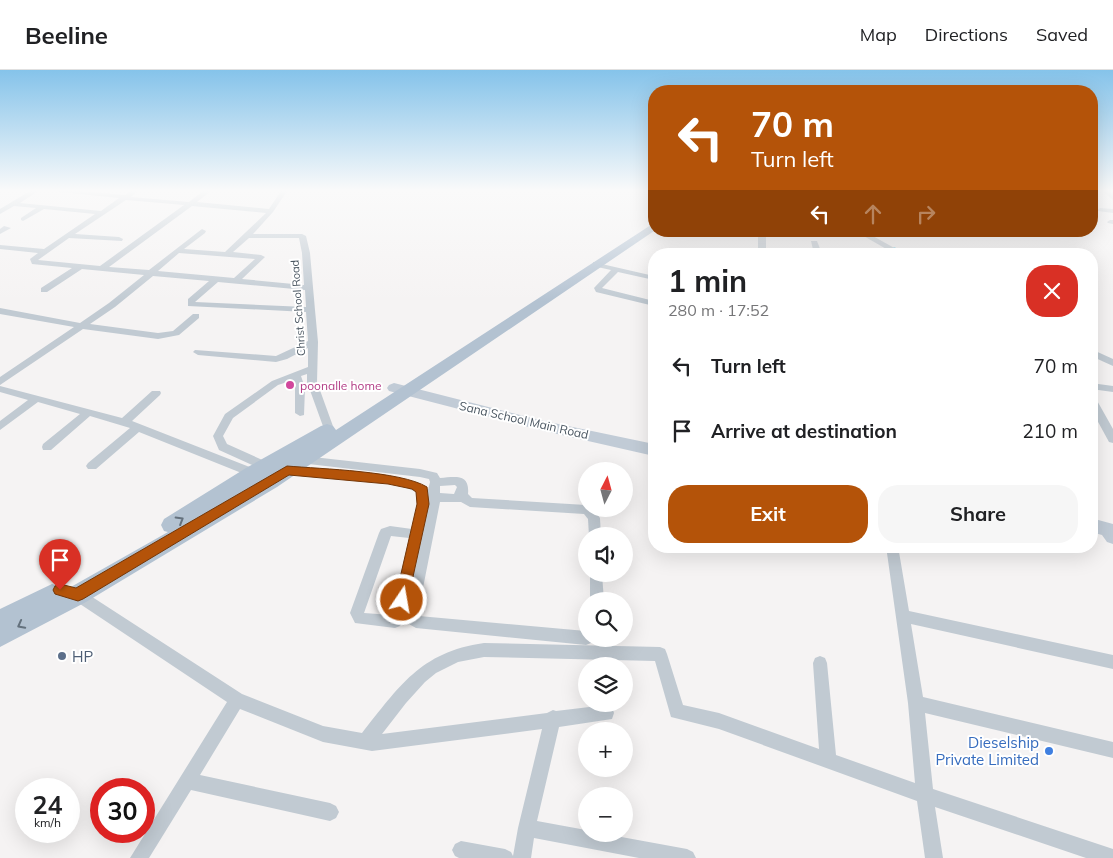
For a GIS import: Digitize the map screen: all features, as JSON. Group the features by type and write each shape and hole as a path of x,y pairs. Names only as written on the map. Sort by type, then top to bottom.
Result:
{"main road":[{"path":"0,636 78,595 304,460 400,390 637,228"},
{"path":"0,620 60,590 184,518 259,470 400,390 648,230"}],"street":[{"path":"80,228 34,259 35,262 309,288"},
{"path":"101,269 157,228"},
{"path":"227,254 255,228"},
{"path":"0,382 112,305 202,231"},
{"path":"68,236 120,239"},
{"name":"Christ School Road","path":"247,236 302,236 311,310 313,342 312,382 329,429"},
{"path":"869,237 890,248"},
{"path":"814,243 816,248"},
{"path":"0,247 45,251"},
{"path":"178,252 227,254 261,258 235,282"},
{"path":"596,264 648,277"},
{"path":"44,290 79,267"},
{"path":"615,270 598,288 599,290 648,302"},
{"path":"215,280 190,304 311,310"},
{"path":"1,312 83,326 169,336 176,333 196,316"},
{"path":"198,352 276,359 284,357 313,342"},
{"path":"1098,356 1113,363"},
{"path":"259,470 223,447 218,436 229,416 275,383 312,369"},
{"path":"296,376 300,388 300,414"},
{"path":"1098,387 1113,389"},
{"path":"0,389 124,422 259,470"},
{"name":"Sana School Main Road","path":"400,390 544,426 648,449"},
{"path":"124,422 156,393"},
{"path":"0,426 36,399"},
{"path":"47,447 88,412"},
{"path":"1098,412 1113,439"},
{"path":"92,466 138,427"},
{"path":"304,460 420,473 432,476 436,482"},
{"path":"287,470 388,480 415,485 422,490 423,504 398,616 395,622 360,619 357,613 385,533 390,531 416,534"},
{"path":"434,497 458,498 462,494 464,485 458,481 436,482"},
{"path":"436,482 411,614 412,619 416,622 578,637"},
{"path":"462,494 470,502 587,510 594,518 594,527"},
{"path":"893,553 916,703 925,795 934,858"},
{"path":"60,590 78,595 238,700 323,734 365,742 606,713"},
{"path":"902,616 1113,662"},
{"path":"365,742 412,684 442,661 463,653 484,650 660,654 677,711 719,721 1087,853 1113,858"},
{"path":"820,663 828,760"},
{"path":"139,858 238,700"},
{"path":"916,703 1113,750"},
{"path":"522,858 527,828 553,718"},
{"path":"188,781 330,812"},
{"path":"527,828 686,858"},
{"path":"461,850 505,858"}],"place":[{"name":"poonalle home","path":"290,385"},
{"name":"HP","path":"62,656"},
{"name":"Dieselship Private Limited","path":"1049,751"}],"route":[{"path":"60,590 78,595 270,482 287,470 388,480 415,485 422,490 423,504 402,600"}]}
